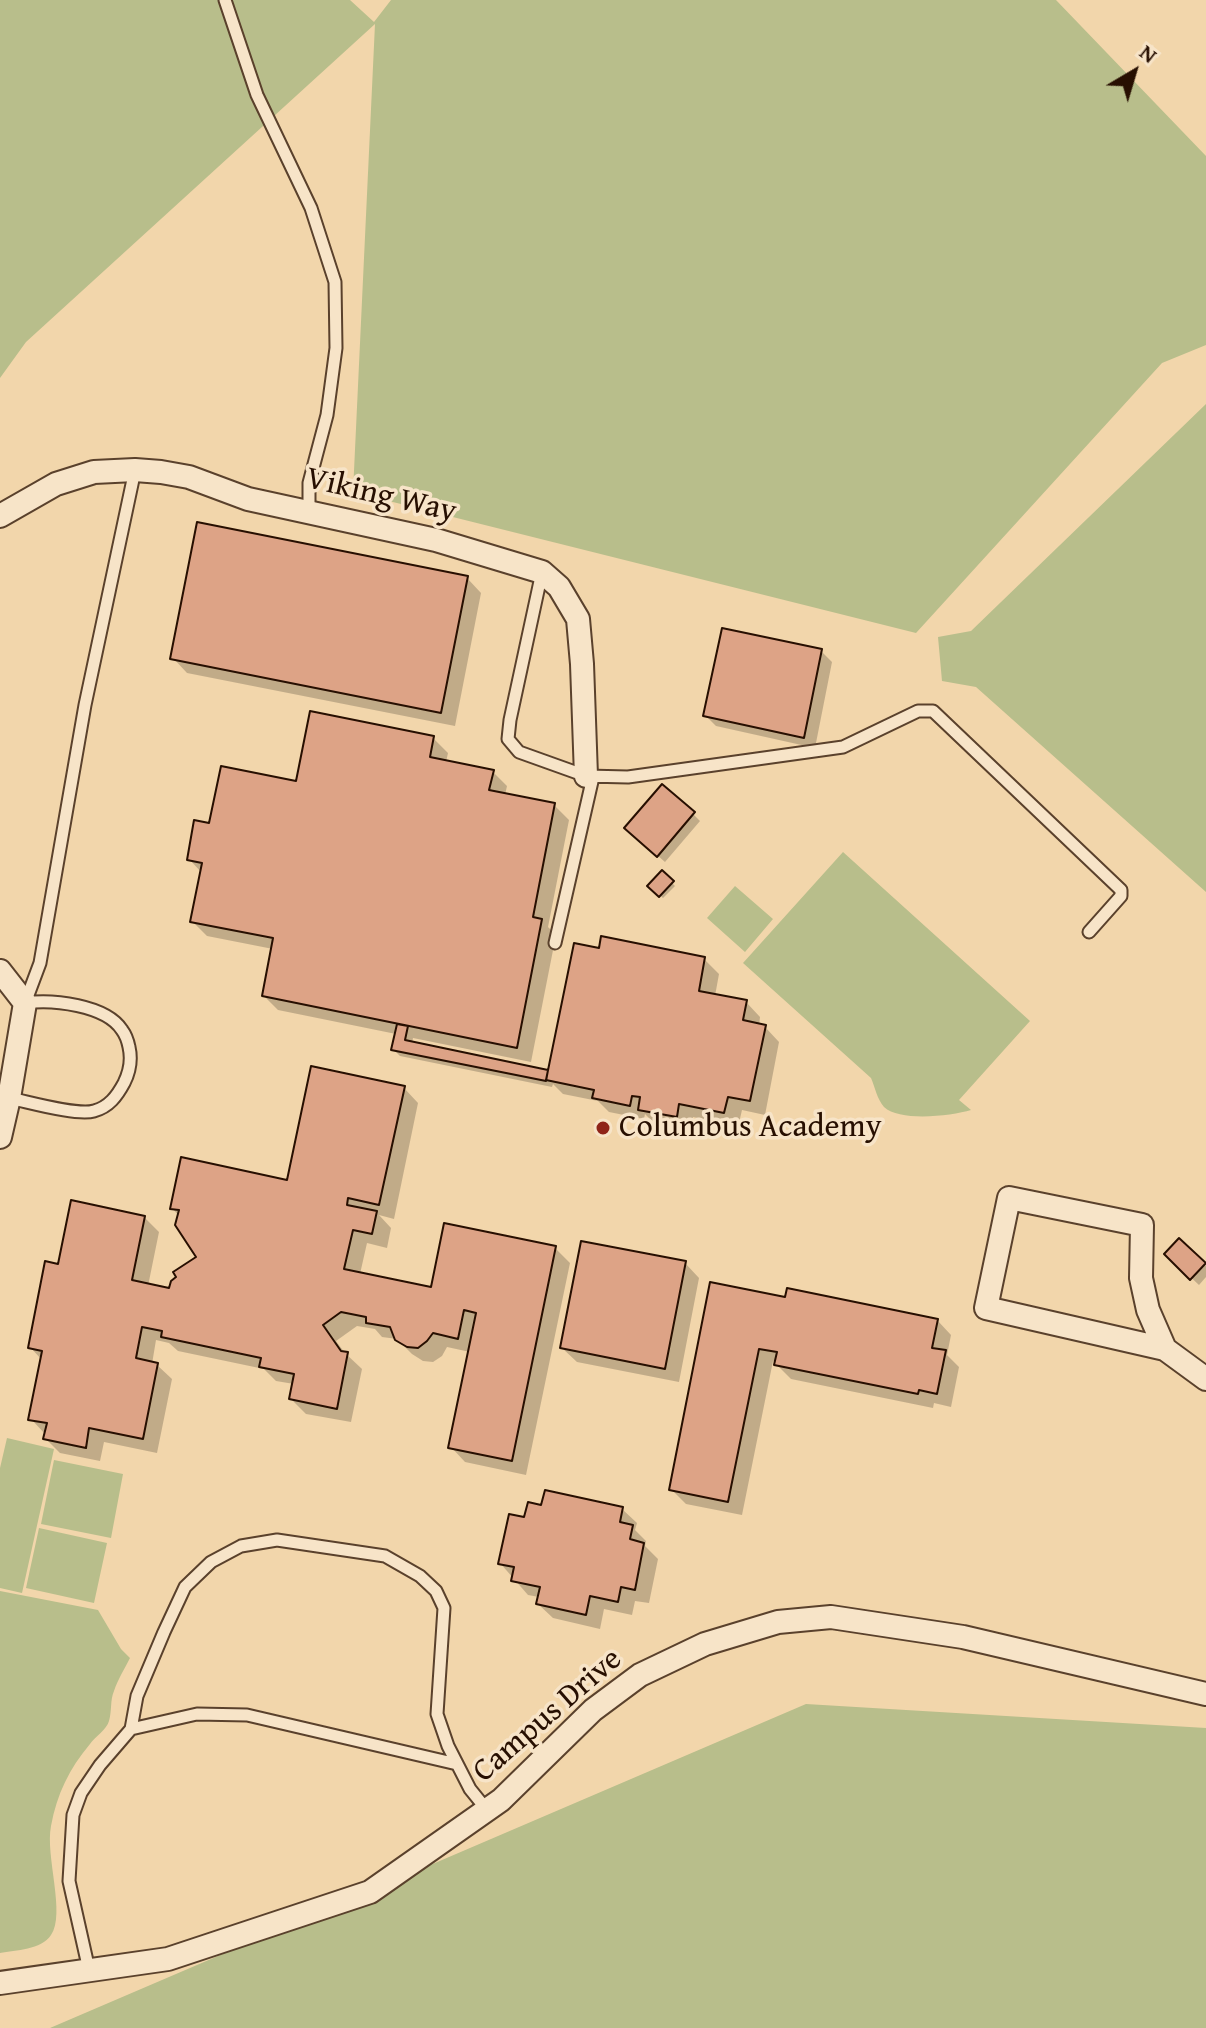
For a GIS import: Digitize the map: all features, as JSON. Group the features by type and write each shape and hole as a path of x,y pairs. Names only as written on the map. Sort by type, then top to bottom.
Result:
{"street":[{"name":"Viking Way","path":"0,516 56,484 94,472 161,472 189,477 248,499 436,540 542,572"},
{"path":"542,572 559,587 578,619 590,777"},
{"path":"0,971 25,1003 0,1137"},
{"path":"1165,1349 1148,1310 1141,1278 1142,1225 1009,1198 986,1308 1165,1349 1206,1379"},
{"name":"Campus Drive","path":"0,1983 168,1959 370,1892 501,1800 593,1710 640,1675 705,1644 778,1622 831,1617 948,1635 1206,1694"}],"lane":[{"path":"225,0 257,95 311,208 335,282 336,348 327,415 309,483 309,512"},
{"path":"9,1098 91,1113 105,1108 115,1098 129,1073 131,1057 128,1044 122,1029 110,1019 97,1011 61,1004 40,1001 25,1003 40,963 85,705 135,470"},
{"path":"542,572 510,720 508,739 519,752 590,777 628,777 843,747 918,711 933,711 1121,890 1121,896 1089,932"},
{"path":"555,943 590,777"},
{"path":"89,1970 69,1881 73,1815 81,1793 131,1729 137,1696 185,1587 211,1562 241,1546 277,1540 385,1556 420,1576 436,1591 444,1608 437,1714 448,1746 470,1789 487,1810"},
{"path":"131,1729 197,1714 247,1715 457,1764"}],"green space":[{"path":"0,0 350,0 374,22 391,0 1056,0 1206,156 1206,345 1162,363 916,633 353,492 375,24 26,342 0,378"},
{"path":"1206,404 1206,892 976,687 942,681 938,637 971,631"},
{"path":"843,852 1030,1021 959,1100 971,1110 939,1116 913,1116 892,1112 884,1107 871,1078 743,963"},
{"path":"735,886 773,919 745,952 707,918"},
{"path":"7,1438 54,1449 22,1593 0,1588 0,1468"},
{"path":"54,1460 123,1474 111,1538 41,1524"},
{"path":"39,1528 107,1543 94,1603 26,1588"},
{"path":"0,1591 98,1610 121,1649 130,1658 113,1694 108,1724 76,1763 57,1803 50,1838 56,1899 55,1926 41,1944 0,1953"},
{"path":"806,1704 1206,1728 1206,2028 50,2028"}],"building":[{"path":"197,522 468,576 441,713 170,659"},
{"path":"722,628 822,649 804,738 703,716"},
{"path":"310,711 434,736 430,757 494,770 489,790 555,803 533,917 542,919 517,1048 262,996 273,938 190,922 202,863 187,860 194,820 209,823 221,766 296,781"},
{"path":"662,784 695,812 657,857 624,828"},
{"path":"662,870 674,881 659,897 647,886"},
{"path":"601,936 705,957 699,991 747,1000 743,1020 766,1025 750,1101 728,1097 724,1113 679,1104 677,1117 638,1110 640,1097 632,1096 630,1106 592,1098 594,1090 546,1080 574,943 599,948"},
{"path":"397,1024 408,1026 405,1040 548,1070 546,1081 391,1050"},
{"path":"311,1066 405,1086 379,1205 348,1198 347,1205 377,1211 372,1234 353,1230 344,1269 431,1287 444,1223 556,1246 512,1461 448,1448 476,1313 464,1310 458,1339 433,1333 418,1348 407,1347 395,1340 390,1327 366,1323 366,1317 341,1312 323,1325 341,1351 348,1352 337,1409 289,1399 294,1374 259,1367 261,1358 161,1337 162,1331 142,1327 136,1358 158,1363 143,1439 89,1428 86,1448 43,1439 47,1423 28,1420 42,1351 28,1348 45,1261 58,1264 71,1200 145,1216 132,1280 169,1288 176,1277 173,1272 196,1257 175,1225 179,1210 170,1209 181,1157 287,1180"},
{"path":"1179,1238 1206,1263 1190,1280 1164,1254"},
{"path":"581,1241 686,1261 665,1369 560,1348"},
{"path":"710,1282 785,1297 787,1288 938,1319 932,1348 946,1350 937,1394 919,1390 918,1394 774,1365 777,1352 759,1349 728,1502 669,1490"},
{"path":"545,1490 623,1507 620,1522 633,1525 630,1539 644,1543 635,1590 621,1587 618,1602 590,1596 586,1615 536,1604 540,1587 511,1581 514,1567 498,1564 509,1514 524,1517 528,1502 541,1505"}],"place":[{"name":"Columbus Academy","path":"603,1128"}]}
